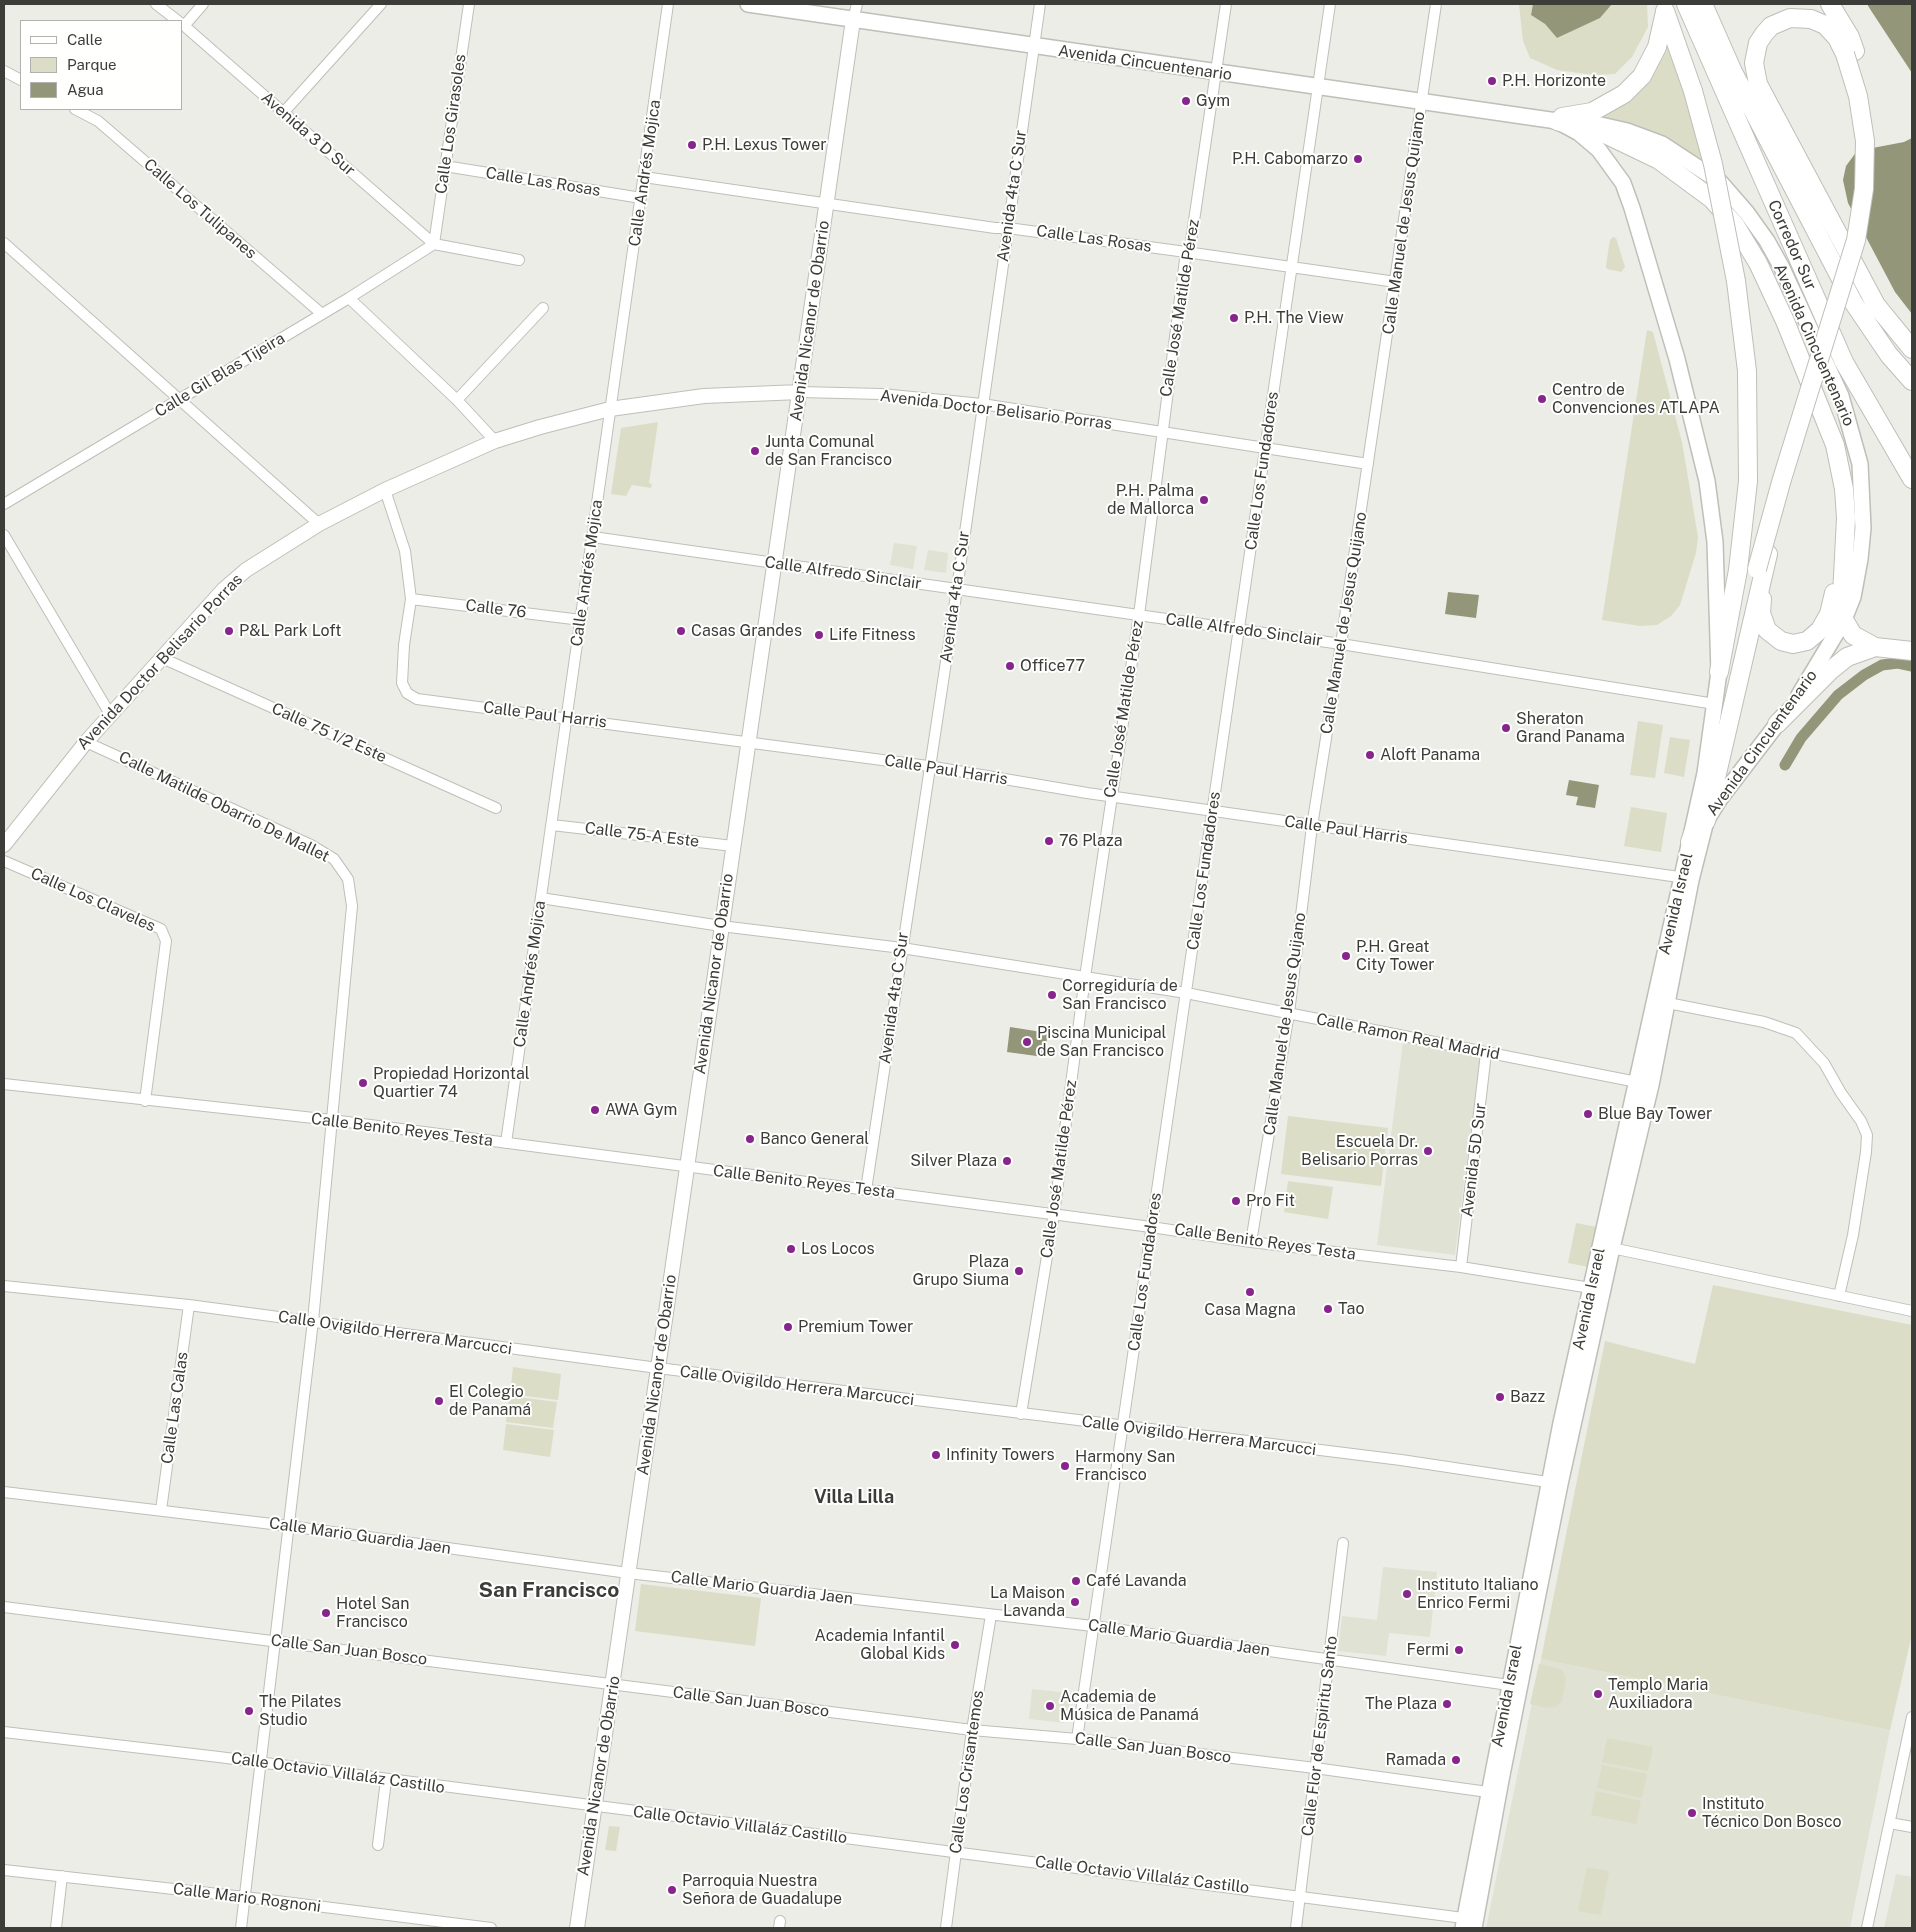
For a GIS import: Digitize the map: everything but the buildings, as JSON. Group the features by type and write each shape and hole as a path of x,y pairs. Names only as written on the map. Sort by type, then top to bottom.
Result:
{"highway":[{"name":"Corredor Sur","path":"1686,4 1844,362 1912,479"},
{"name":"Corredor Sur","path":"1703,4 1733,72 1853,302 1889,355 1912,381"},
{"path":"1706,821 1782,479 1856,240 1864,189 1865,141 1850,54 1850,37 1830,4"},
{"path":"1663,8 1693,91 1713,164 1736,281 1748,371 1748,481 1738,570 1719,672"},
{"path":"1554,119 1592,112 1624,94 1642,76 1657,47 1663,8"},
{"path":"1690,842 1711,775 1742,623 1770,547 1789,478 1859,262 1872,208 1876,171 1875,142 1866,83 1850,54 1825,25 1811,19 1790,18 1772,26 1758,43 1754,63 1758,84 1876,305 1912,349"},
{"path":"1554,119 1607,135 1659,160 1712,199 1736,225 1758,263 1785,321 1828,424 1840,468 1846,518 1841,609 1844,622 1860,640 1875,647 1912,651"},
{"path":"1760,572 1761,613 1770,634 1787,643 1800,643 1812,638 1824,625 1832,607 1846,518"},
{"path":"1777,724 1840,662 1862,650 1875,647"}],"main road":[{"name":"Avenida Cincuentenario","path":"748,4 1217,74 1554,119 1627,131 1662,144 1694,163 1720,182 1747,213 1767,241 1782,268 1841,396 1860,464 1863,528 1860,560 1853,597 1844,622 1806,685 1719,800 1706,821 1686,878"},
{"name":"Avenida Nicanor de Obarrio","path":"577,1928 853,20"},
{"name":"Avenida Cincuentenario","path":"1554,119 1579,133 1599,150 1623,183 1674,349 1708,481 1715,542 1719,672"},
{"name":"Avenida Doctor Belisario Porras","path":"4,845 110,714 224,589 246,570 319,524 385,490 495,441 540,427 610,409 704,396 800,392"},
{"name":"Avenida Israel","path":"1644,1084 1668,1003 1690,842 1705,773 1719,672"},
{"name":"Avenida Israel","path":"1469,1923 1554,1483 1644,1084 1686,878"}],"street":[{"name":"Avenida 3 D Sur","path":"156,4 176,20"},
{"path":"182,23 203,4"},
{"name":"Calle Los Girasoles","path":"434,244 468,4"},
{"name":"Calle Andrés Mojica","path":"506,1143 668,4"},
{"path":"853,20 857,4"},
{"name":"Avenida 4ta C Sur","path":"866,1190 928,766 957,589 1040,4"},
{"name":"Calle José Matilde Pérez","path":"1021,1414 1054,1214 1084,977 1139,615 1161,432 1186,252 1191,241 1226,4"},
{"name":"Calle Los Fundadores","path":"1077,1739 1330,4"},
{"name":"Calle Manuel de Jesus Quijano","path":"1251,1242 1289,1013 1312,826 1396,282 1436,4"},
{"path":"284,113 378,5"},
{"name":"Avenida 3 D Sur","path":"182,25 434,244"},
{"path":"4,71 20,79"},
{"name":"Calle Los Tulipanes","path":"76,110 98,122 322,314"},
{"name":"Calle Las Rosas","path":"445,166 641,198"},
{"name":"Calle Las Rosas","path":"644,177 995,228 1008,228 1396,282"},
{"path":"4,243 319,524"},
{"path":"434,244 519,260"},
{"name":"Calle Gil Blas Tijeira","path":"4,504 349,298 434,244"},
{"path":"349,298 457,400 495,441"},
{"path":"457,400 543,308"},
{"name":"Avenida Doctor Belisario Porras","path":"800,392 882,394 982,404 1368,464"},
{"name":"Calle Paul Harris","path":"385,490 405,551 411,599 404,645 402,683 407,693 417,700 928,766 1312,826 1686,878"},
{"path":"4,535 110,714"},
{"name":"Calle Alfredo Sinclair","path":"593,537 1341,644 1715,704"},
{"name":"Calle 76","path":"411,599 581,620"},
{"name":"Calle 75 1/2 Este","path":"162,658 496,808"},
{"name":"Calle Matilde Obarrio De Mallet","path":"86,742 311,845 334,859 348,879 352,906 312,1321 242,1928"},
{"name":"Calle 75-A Este","path":"552,825 733,846"},
{"name":"Calle Los Claveles","path":"4,861 161,929 166,941 145,1101"},
{"name":"Calle Ramon Real Madrid","path":"541,898 721,926 902,948 1186,993 1644,1084"},
{"path":"1668,1003 1764,1022 1796,1033 1824,1063 1861,1121 1867,1135 1866,1152 1853,1235 1839,1296"},
{"name":"Avenida 5D Sur","path":"1460,1267 1486,1053"},
{"name":"Calle Benito Reyes Testa","path":"4,1084 145,1101 332,1120 1054,1214 1251,1242 1460,1267 1598,1289"},
{"path":"1606,1247 1912,1311"},
{"name":"Calle Ovigildo Herrera Marcucci","path":"4,1286 189,1305 658,1368 1401,1460 1554,1483"},
{"name":"Calle Las Calas","path":"161,1510 189,1305"},
{"name":"Calle Mario Guardia Jaen","path":"4,1492 288,1526 628,1573 991,1616 1093,1626 1514,1686"},
{"name":"Calle Flor de Espiritu Santo","path":"1296,1928 1343,1543"},
{"name":"Calle San Juan Bosco","path":"4,1607 972,1730 1077,1739 1315,1768 1493,1793"},
{"name":"Calle Los Crisantemos","path":"946,1928 972,1730 991,1616"},
{"path":"1867,1928 1912,1724"},
{"name":"Calle Octavio Villaláz Castillo","path":"4,1732 262,1763 593,1807 1300,1896 1469,1923"},
{"path":"378,1845 386,1780"},
{"path":"1890,1824 1912,1827"},
{"name":"Calle Mario Rognoni","path":"4,1870 245,1897 491,1928"},
{"path":"56,1928 62,1876"}],"shaded area":[{"path":"894,543 917,546 913,569 890,565"},
{"path":"928,550 948,553 946,573 924,570"},
{"name":"Escuela Dr. Belisario Porras","path":"1403,1042 1480,1057 1455,1255 1377,1245"},
{"name":"Instituto Italiano Enrico Fermi","path":"1383,1567 1437,1572 1430,1637 1389,1633 1386,1656 1338,1651 1342,1616 1377,1620"},
{"name":"Instituto Técnico Don Bosco","path":"1541,1659 1890,1730 1850,1928 1486,1928"},
{"name":"Academia de Música de Panamá","path":"1032,1689 1071,1693 1068,1721 1064,1721 1064,1723 1029,1719"},
{"path":"1896,1874 1912,1877 1912,1928 1884,1928"}],"green space":[{"path":"1519,4 1533,4 1531,15 1545,24 1557,38 1600,18 1612,4 1647,4 1648,27 1632,57 1615,74 1594,75 1557,70 1530,58 1523,41"},
{"path":"1667,31 1708,167 1631,125 1598,116"},
{"path":"1613,237 1616,238 1625,267 1621,272 1607,269 1606,266 1610,240"},
{"path":"1647,330 1653,332 1682,442 1698,537 1696,553 1680,605 1671,616 1657,625 1640,626 1602,620"},
{"path":"658,422 649,483 652,484 651,488 632,485 626,496 611,494 621,428"},
{"path":"1638,721 1663,725 1655,778 1630,775"},
{"path":"1670,737 1690,740 1684,777 1664,773"},
{"path":"1631,807 1667,813 1661,852 1624,846"},
{"path":"1288,1116 1388,1128 1381,1186 1281,1174"},
{"path":"1288,1181 1333,1187 1328,1219 1284,1212"},
{"path":"1576,1223 1602,1228 1594,1268 1568,1263"},
{"path":"1713,1285 1912,1325 1912,1634 1890,1730 1541,1659 1605,1341 1695,1364"},
{"path":"513,1367 561,1374 558,1400 510,1394"},
{"path":"509,1396 557,1402 553,1428 506,1422"},
{"path":"506,1424 554,1430 550,1457 503,1450"},
{"path":"641,1584 761,1598 755,1646 635,1631"},
{"path":"1539,1664 1561,1669 1566,1678 1562,1701 1557,1706 1548,1708 1530,1704"},
{"path":"1607,1738 1653,1747 1648,1771 1602,1762"},
{"path":"1602,1765 1647,1774 1642,1798 1597,1788"},
{"path":"1596,1791 1641,1801 1636,1824 1591,1815"},
{"path":"609,1826 620,1827 616,1851 605,1850"},
{"path":"1587,1867 1609,1871 1601,1915 1578,1911"}],"water":[{"path":"1533,4 1612,4 1600,18 1557,38 1545,24 1531,15"},
{"path":"1867,4 1912,4 1912,73 1870,9"},
{"path":"1912,138 1912,314 1895,292 1848,203 1843,180 1846,166 1857,151 1904,142"},
{"path":"1448,592 1479,595 1476,618 1445,614"},
{"path":"1569,780 1599,785 1595,808 1576,805 1578,797 1566,795"},
{"name":"Piscina Municipal de San Francisco","path":"1010,1027 1048,1033 1044,1057 1007,1052"}],"waterway":[{"path":"1785,765 1801,738 1838,695 1864,675 1882,665 1898,663 1912,666"}],"place":[{"name":"P.H. Horizonte","path":"1492,81"},
{"name":"Gym","path":"1186,101"},
{"name":"P.H. Lexus Tower","path":"692,145"},
{"name":"P.H. Cabomarzo","path":"1358,159"},
{"name":"P.H. The View","path":"1234,318"},
{"name":"Centro de Convenciones ATLAPA","path":"1542,399"},
{"name":"Junta Comunal de San Francisco","path":"755,451"},
{"name":"P.H. Palma de Mallorca","path":"1204,500"},
{"name":"P&L Park Loft","path":"229,631"},
{"name":"Casas Grandes","path":"681,631"},
{"name":"Life Fitness","path":"819,635"},
{"name":"Office77","path":"1010,666"},
{"name":"Sheraton Grand Panama","path":"1506,728"},
{"name":"Aloft Panama","path":"1370,755"},
{"name":"76 Plaza","path":"1049,841"},
{"name":"P.H. Great City Tower","path":"1346,956"},
{"name":"Corregiduría de San Francisco","path":"1052,995"},
{"name":"Piscina Municipal de San Francisco","path":"1027,1042"},
{"name":"Propiedad Horizontal Quartier 74","path":"363,1083"},
{"name":"AWA Gym","path":"595,1110"},
{"name":"Blue Bay Tower","path":"1588,1114"},
{"name":"Banco General","path":"750,1139"},
{"name":"Escuela Dr. Belisario Porras","path":"1428,1151"},
{"name":"Silver Plaza","path":"1007,1161"},
{"name":"Pro Fit","path":"1236,1201"},
{"name":"Los Locos","path":"791,1249"},
{"name":"Plaza Grupo Siuma","path":"1019,1271"},
{"name":"Casa Magna","path":"1250,1292"},
{"name":"Tao","path":"1328,1309"},
{"name":"Premium Tower","path":"788,1327"},
{"name":"Bazz","path":"1500,1397"},
{"name":"El Colegio de Panamá","path":"439,1401"},
{"name":"Infinity Towers","path":"936,1455"},
{"name":"Harmony San Francisco","path":"1065,1466"},
{"name":"Café Lavanda","path":"1076,1581"},
{"name":"Instituto Italiano Enrico Fermi","path":"1407,1594"},
{"name":"La Maison Lavanda","path":"1075,1602"},
{"name":"Hotel San Francisco","path":"326,1613"},
{"name":"Academia Infantil Global Kids","path":"955,1645"},
{"name":"Fermi","path":"1459,1650"},
{"name":"Templo Maria Auxiliadora","path":"1598,1694"},
{"name":"The Plaza","path":"1447,1704"},
{"name":"Academia de Música de Panamá","path":"1050,1706"},
{"name":"The Pilates Studio","path":"249,1711"},
{"name":"Ramada","path":"1456,1760"},
{"name":"Instituto Técnico Don Bosco","path":"1692,1813"},
{"name":"Parroquia Nuestra Señora de Guadalupe","path":"672,1890"}],"district":[{"name":"Villa Lilla","path":"854,1497"},
{"name":"San Francisco","path":"549,1591"}]}
